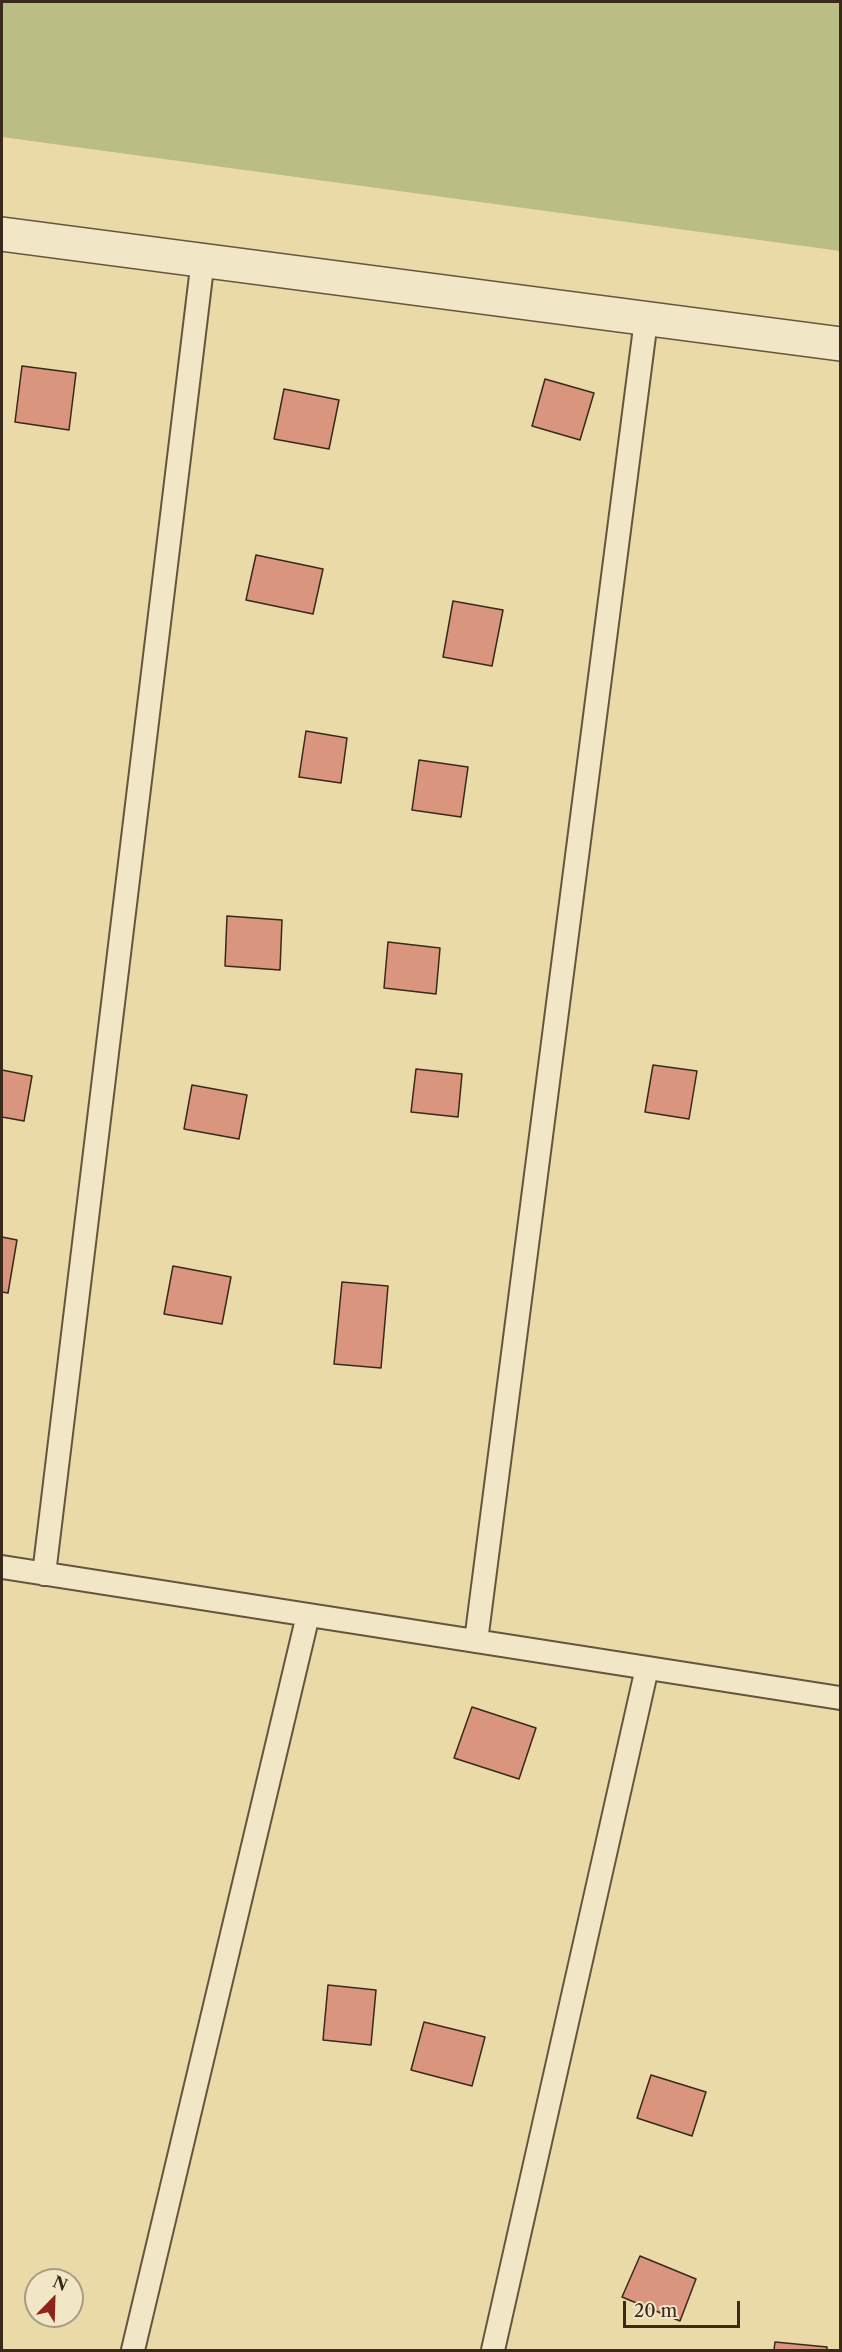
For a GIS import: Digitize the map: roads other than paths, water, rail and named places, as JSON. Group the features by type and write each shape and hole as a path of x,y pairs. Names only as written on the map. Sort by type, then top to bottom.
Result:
{"street":[{"path":"2,234 840,344"}],"lane":[{"path":"44,1574 203,259"},
{"path":"476,1641 646,320"},
{"path":"2,1567 840,1698"},
{"path":"134,2350 308,1615"},
{"path":"494,2350 647,1668"}]}
